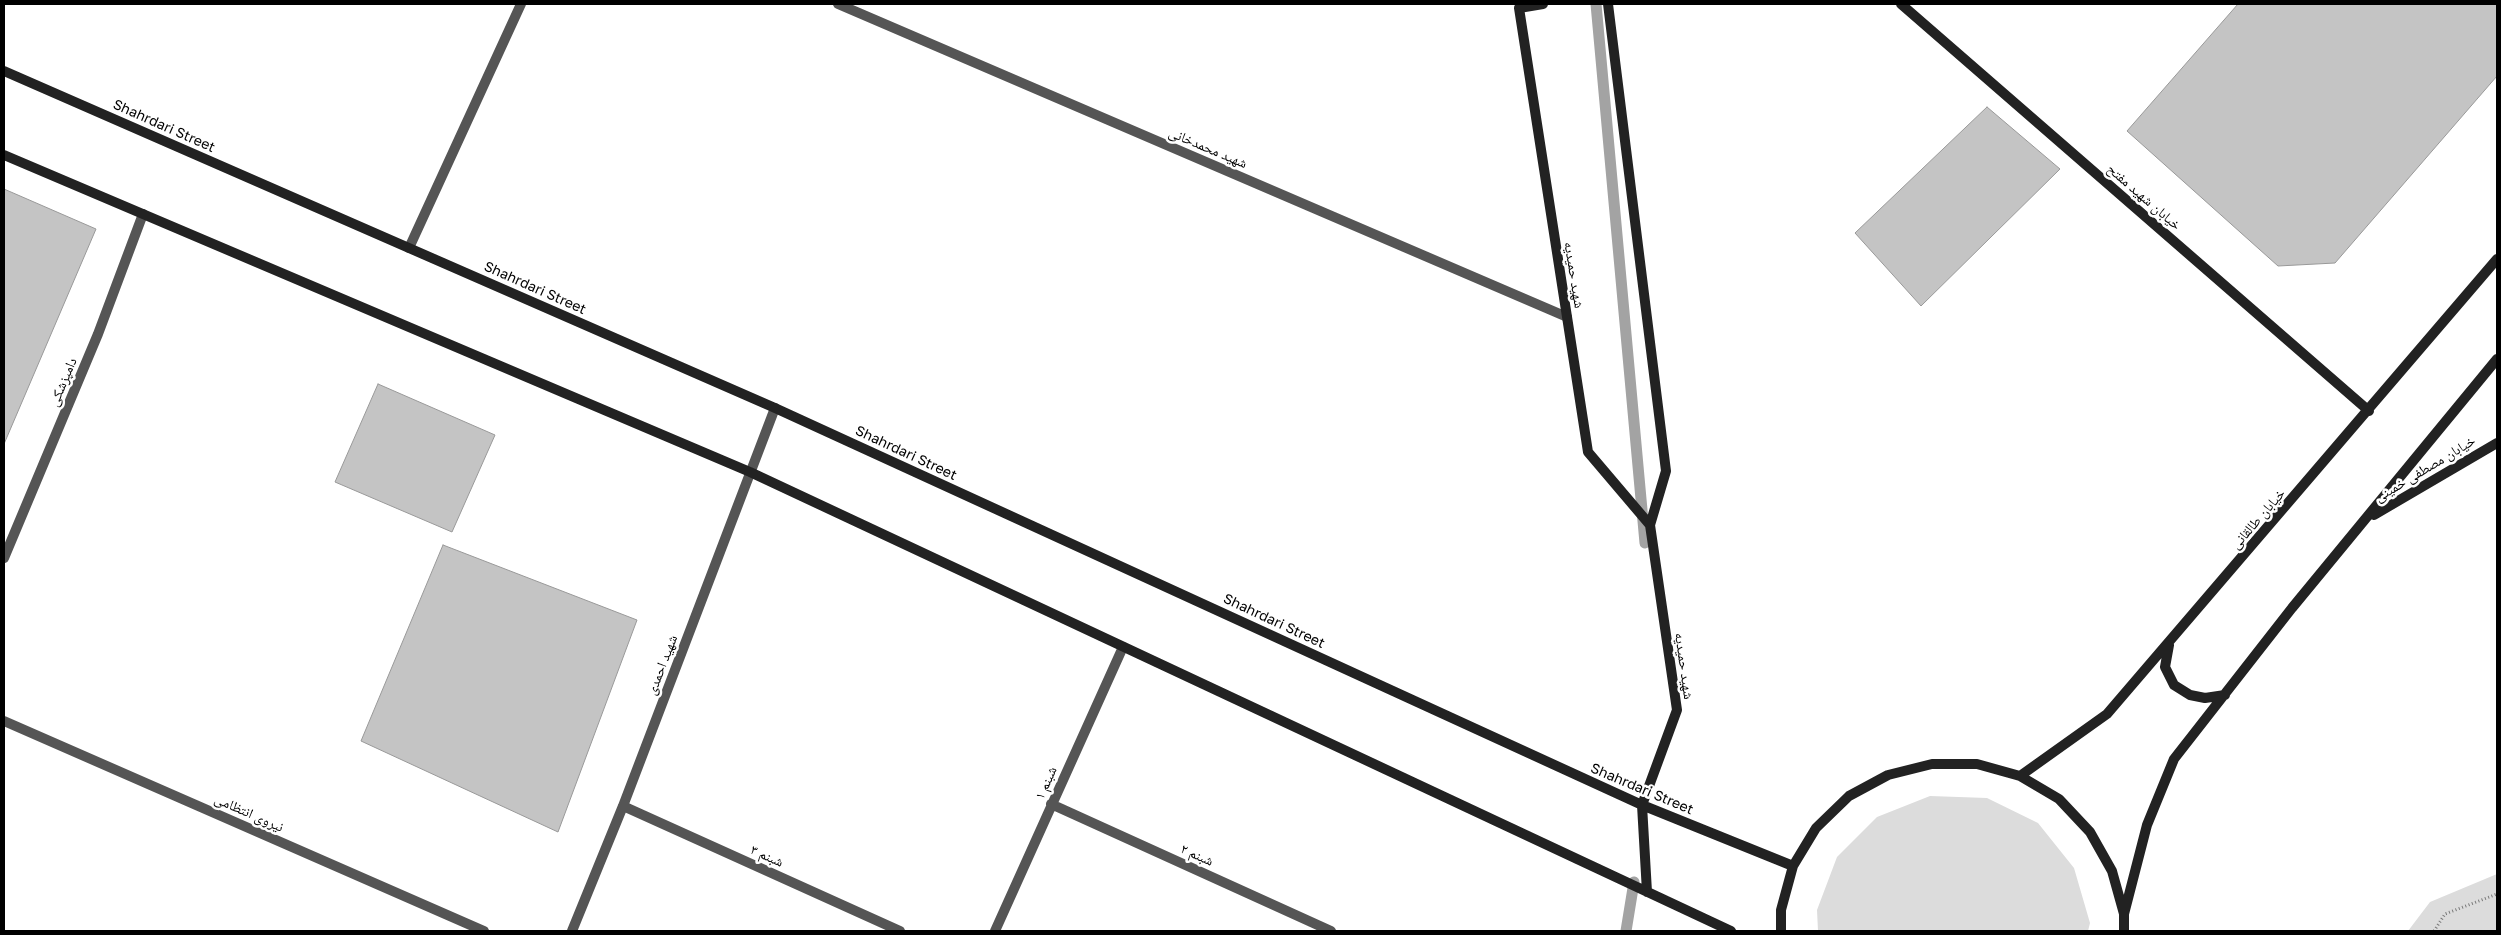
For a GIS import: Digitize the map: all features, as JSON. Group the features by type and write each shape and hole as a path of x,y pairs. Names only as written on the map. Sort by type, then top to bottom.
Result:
{"main road":[{"path":"1516,6 1543,4"},
{"name":"شهید حمیدیه","path":"1608,4 1666,471 1650,525 1677,710 1642,805"},
{"name":"خیابان شهید مفتح","path":"1901,4 2369,411"},
{"name":"شهید حمیدیه","path":"1516,6 1588,452 1650,525"},
{"name":"Shahrdari Street","path":"4,71 775,408 1642,805 1793,866"},
{"path":"4,155 750,472 1731,931"},
{"name":"خیابان طالقانی","path":"2020,776 2108,714 2497,259"},
{"path":"2124,931 2124,914 2147,825 2174,759 2292,608 2497,359"},
{"name":"خیابان مصطفی خمینی","path":"2367,519 2497,443"},
{"path":"2169,644 2165,667 2174,685 2190,695 2205,698 2225,695"},
{"path":"1781,931 1781,910 1793,866 1816,828 1849,796 1888,775 1932,764 1977,764 2020,776 2059,799 2090,832 2112,871 2124,914"},
{"path":"1642,805 1647,892"}],"street":[{"path":"409,248 521,4"},
{"name":"شهید محمدخانی","path":"838,4 1567,317"},
{"name":"دامپزشکی","path":"4,558 98,334 144,214"},
{"name":"شهید احمدی","path":"572,931 623,806 775,408"},
{"name":"شبنم ۱","path":"995,931 1123,647"},
{"name":"نیروی انتظامی","path":"4,721 484,931"},
{"name":"شبنم ۲","path":"1052,804 1331,931"},
{"name":"شبنم ۳","path":"623,806 900,931"}],"path":[{"path":"2434,931 2445,914 2497,894"}],"shaded area":[{"path":"1930,796 1987,798 2038,823 2074,868 2090,923 2088,931 1818,931 1817,910 1837,857 1877,817"},
{"path":"2497,874 2497,931 2408,931 2430,902"}],"building":[{"path":"2238,4 2497,4 2497,76 2335,263 2278,266 2127,131"},
{"path":"1987,107 2060,169 1921,306 1855,233"},
{"path":"4,189 96,229 4,444"},
{"path":"378,384 495,435 452,532 335,482"},
{"path":"443,545 637,620 558,832 361,741"}],"waterway":[{"path":"1596,4 1645,543"},
{"path":"1626,931 1634,882"}]}
